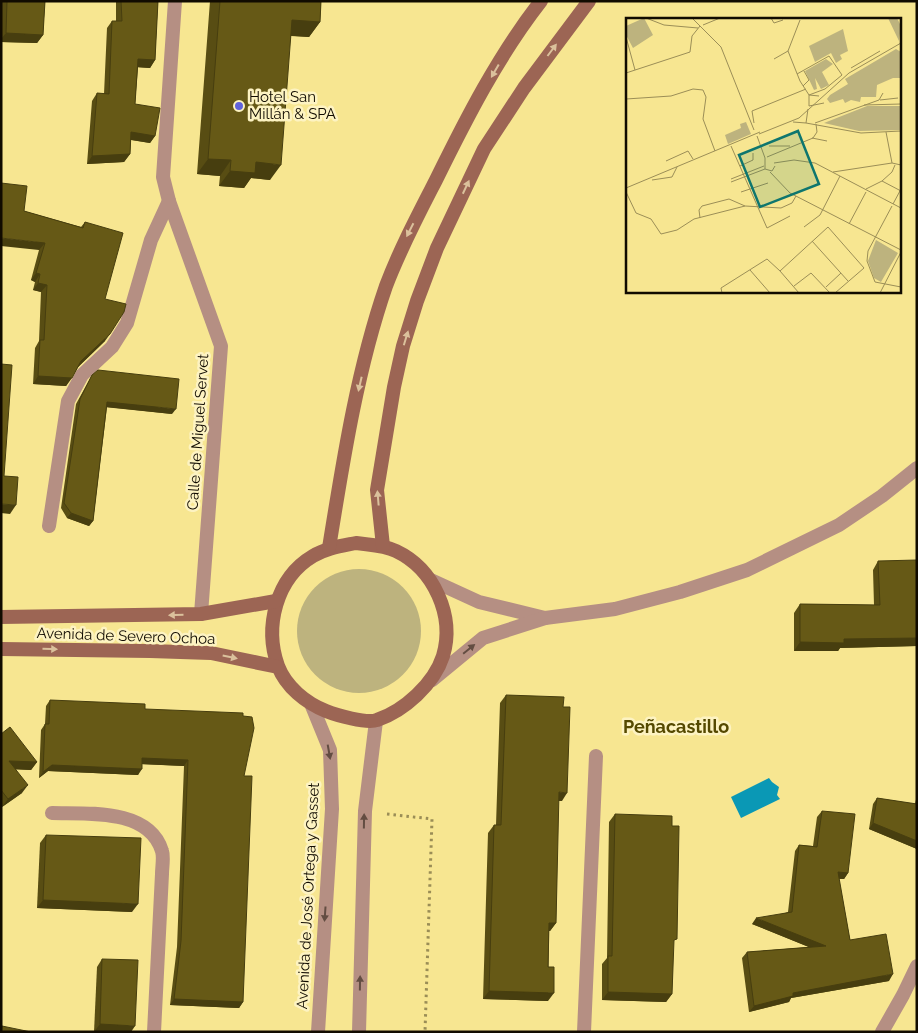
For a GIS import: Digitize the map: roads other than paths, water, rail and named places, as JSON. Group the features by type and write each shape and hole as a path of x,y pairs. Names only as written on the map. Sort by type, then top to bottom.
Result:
{"main road":[{"path":"330,548 357,399 371,336 386,286 406,236 462,127 520,28 541,1"},
{"path":"383,546 377,490 394,387 403,346 437,248 484,149 524,88 589,1"},
{"path":"356,543 383,546 396,551 408,559 420,568 430,580 442,604 446,630 443,656 432,680 405,706 376,721 340,717 312,706 292,689 278,666 271,634 276,602 286,582 312,556 330,548 356,543"},
{"name":"Avenida de Severo Ochoa","path":"1,617 201,614 276,602"},
{"name":"Avenida de Severo Ochoa","path":"1,648 211,654 278,666"}],"street":[{"name":"Calle de Miguel Servet","path":"175,1 163,177 169,201 221,346 201,614"},
{"path":"49,526 68,401 82,375 112,347 127,322 151,240 169,201"},
{"path":"432,680 484,638 545,618 615,609 680,592 746,570 839,525 882,496 917,468"},
{"path":"430,580 479,602 545,618"},
{"name":"Avenida de José Ortega y Gasset","path":"312,706 330,750 332,810 318,1032"},
{"path":"359,1032 365,811 376,721"},
{"path":"584,1032 596,756"},
{"path":"52,813 113,815 133,821 151,831 162,851 154,1032"},
{"path":"882,1032 917,966"}],"water":[{"path":"769,778 779,787 777,795 780,799 741,818 731,797"}],"place":[{"name":"Hotel San Millán & SPA","path":"239,106"}],"district":[{"name":"Peñacastillo","path":"676,726"}]}
